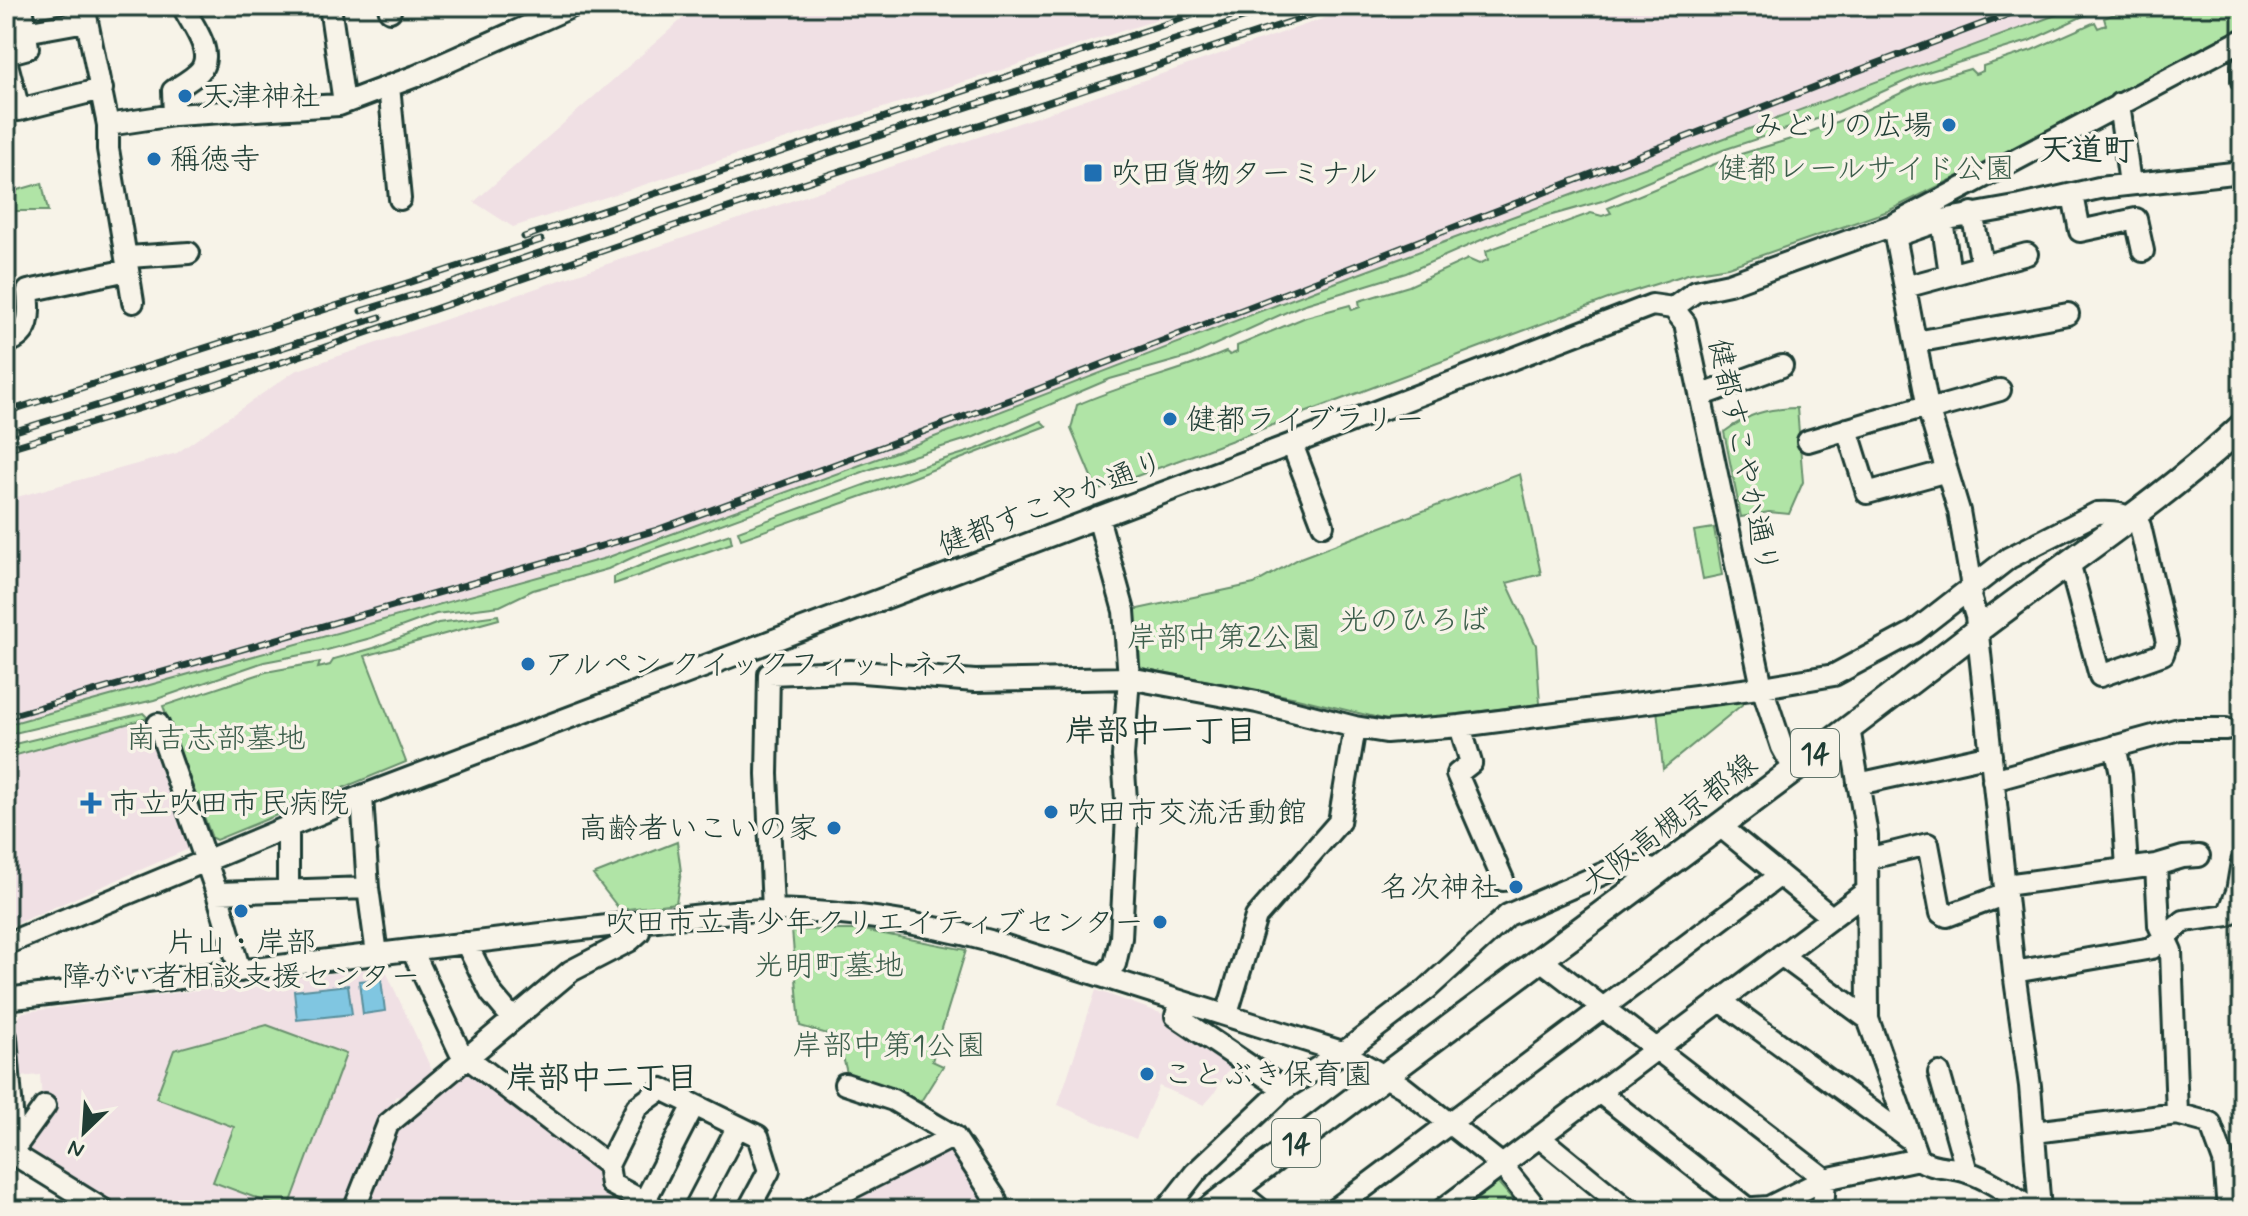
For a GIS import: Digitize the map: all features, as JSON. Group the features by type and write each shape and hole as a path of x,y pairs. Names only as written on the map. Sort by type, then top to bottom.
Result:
{"main road":[{"name":"大阪高槻京都線","path":"1208,1210 1904,689 2240,430"}],"street":[{"path":"22,6 28,48 6,57 19,110 102,89"},
{"path":"174,115 173,91 202,69 205,59 192,20 183,6"},
{"path":"330,6 344,103"},
{"path":"108,125 174,115 344,103 573,6"},
{"path":"25,32 85,13 108,125 112,178 133,302"},
{"path":"1894,230 2119,104 2242,40"},
{"path":"2242,65 2242,81"},
{"path":"389,86 400,199"},
{"path":"2119,104 2130,184"},
{"path":"1673,308 1696,291 1729,284 1894,230 2130,184 2242,172"},
{"path":"2073,195 2080,231 2136,219 2143,251"},
{"path":"1972,213 1982,264"},
{"path":"1942,220 1950,274"},
{"path":"1894,230 1928,408 1959,511 1972,587 1970,597 1977,630 2014,972 2030,1086 2040,1210"},
{"path":"6,343 15,340 27,328 30,315 28,291 128,264 189,253"},
{"path":"1905,287 2027,254"},
{"name":"健都すこやか通り","path":"6,944 362,796 1652,305 1673,308 1685,323 1762,687 1782,747 1794,769"},
{"path":"1916,342 2068,314"},
{"path":"1701,392 1711,392 1782,366"},
{"path":"1808,441 1916,409 2000,390"},
{"path":"1847,429 1867,493 1947,471"},
{"path":"1292,444 1309,508 1323,525"},
{"path":"773,910 767,774 769,674 850,671 975,681 1129,678 1257,702 1386,732 1460,726 1834,675 1914,632 2009,558 2097,513 2112,512 2130,516 2140,526 2167,642 2163,654 2100,676 2069,562"},
{"path":"1098,517 1124,611 1129,678 1123,756 1127,815 1121,938 1115,964 1103,976"},
{"path":"158,724 217,893 240,971"},
{"path":"1460,726 1471,763 1457,774 1503,880"},
{"path":"1227,1014 1256,917 1339,822 1355,727"},
{"path":"1849,728 1867,835 1868,1019 1918,1159 1931,1167 1967,1172 1998,1187 2033,1210"},
{"path":"1993,780 2179,729 2226,729"},
{"path":"2115,746 2121,774 2127,868"},
{"path":"1858,784 1991,755"},
{"path":"362,796 368,888 377,954"},
{"path":"1720,826 1831,917"},
{"path":"288,827 288,891"},
{"path":"1867,859 1928,844 1941,913 1947,916 2006,890 2199,856"},
{"path":"2014,972 2152,948 2184,921 2235,919 2242,862"},
{"path":"2156,865 2159,925 2171,951 2177,1114"},
{"path":"1166,1210 1195,1173 1284,1089 1342,1052 1427,989 1508,915 1616,868 1640,866 1657,871"},
{"path":"1334,1210 1780,875"},
{"path":"217,893 368,888"},
{"path":"1442,1210 1867,891"},
{"path":"6,999 625,924 773,910 866,916 956,932 1342,1052 1403,1087 1502,1165 1538,1210"},
{"path":"354,1210 388,1124 571,971 629,941 639,932 625,924"},
{"path":"466,943 491,993 513,1019"},
{"path":"412,950 460,1052 608,1165"},
{"path":"1781,955 1868,1019"},
{"path":"1541,960 1825,1179"},
{"path":"1180,1001 1176,1016 1284,1089"},
{"path":"1721,1001 1911,1140"},
{"path":"6,1037 10,1154"},
{"path":"1939,1073 1967,1172"},
{"path":"845,1084 893,1100 954,1136 989,1188 999,1210"},
{"path":"694,1105 652,1206 611,1184 608,1165 637,1107 662,1089 758,1136 769,1171 748,1210"},
{"path":"1599,1092 1748,1209"},
{"path":"10,1154 45,1106"},
{"path":"2034,1132 2177,1114 2210,1123 2224,1161 2228,1210"},
{"path":"694,1210 738,1126"},
{"path":"808,1210 954,1136"},
{"path":"1539,1137 1628,1210"},
{"path":"10,1154 94,1208"},
{"path":"1724,1210 1769,1207 1825,1179 1918,1159"},
{"path":"1823,1210 1825,1179"},
{"path":"1235,1189 1261,1210"}],"shaded area":[{"path":"697,6 1200,6 513,227 474,202"},
{"path":"1360,6 2080,6 606,558 6,725 6,500 177,453 295,371"},
{"name":"市立吹田市民病院","path":"148,718 191,848 6,928 6,758"},
{"path":"384,967 436,1079 405,1099 396,1096 350,1210 120,1210 27,1154 25,1146 42,1100 40,1075 20,1077 14,1023 23,1012"},
{"name":"ことぶき保育園","path":"1096,990 1166,1015 1166,1019 1186,1028 1234,1061 1204,1105 1159,1086 1136,1139 1058,1105"},
{"path":"471,1065 649,1210 358,1210 389,1133"},
{"path":"948,1142 996,1210 818,1210"}],"green space":[{"path":"2080,6 2105,6 2029,41 1921,74 1838,112 1723,150 1602,201 1513,226 1406,273 1302,305 1188,357 1110,379 974,437 871,469 642,553 608,569 533,590 500,606 436,614 371,638 264,662 154,700 6,735 6,725 606,558"},
{"name":"健都レールサイド公園","path":"2135,6 2242,6 2242,27 1888,211 1728,267 1691,273 1608,299 1097,491 1071,429 1077,405 1226,352 1230,355 1237,352 1237,346 1306,317 1350,305 1352,310 1360,307 1359,301 1409,286 1468,259 1479,264 1488,260 1486,251 1591,213 1602,216 1611,213 1608,208 1722,161 1726,168 1734,165 1731,157 1849,117 1851,122 1858,119 1857,114 1922,83 1970,69 1975,74 1983,71 1983,66 2032,50 2095,22 2098,28 2106,25 2104,18"},
{"path":"42,183 48,211 13,211 11,192"},
{"path":"1797,408 1803,482 1789,514 1769,512 1741,517 1724,432 1758,413"},
{"path":"1041,421 1046,426 741,539 738,531 875,481 977,449"},
{"name":"光のひろば","path":"1520,474 1541,574 1507,583 1536,645 1540,704 1412,720 1387,720 1297,698 1142,668 1136,661 1133,610 1254,584 1300,558"},
{"path":"1714,528 1722,575 1703,579 1694,531"},
{"path":"730,534 732,543 614,584 614,577 646,563"},
{"name":"南吉志部墓地","path":"498,615 499,619 365,656 406,762 216,840 212,838 163,706 266,672 320,662 318,668 330,665 334,659 374,648 438,623"},
{"path":"1749,699 1663,769 1657,709"},
{"path":"143,713 148,718 6,758 6,746"},
{"path":"677,842 681,872 676,903 620,910 593,875"},
{"name":"岸部中第1公園","path":"792,930 863,930 966,950 932,1061 943,1066 918,1106 848,1077 838,1037 800,1026"},
{"path":"267,1025 346,1054 288,1210 213,1182 234,1127 156,1098 174,1050"},
{"path":"1495,1179 1522,1210 1453,1210"}],"water":[{"path":"381,979 385,1011 363,1014 359,981"},
{"path":"348,985 352,1014 297,1020 294,991"}],"railway":[{"path":"524,237 1220,6"},
{"path":"361,311 446,285 893,131 1280,6"},
{"path":"6,449 213,386 674,226 1338,6"},
{"path":"6,717 657,530 1031,392 2030,6"},
{"path":"6,412 541,240"},
{"path":"6,434 380,317"}],"place":[{"name":"天津神社","path":"185,96"},
{"name":"みどりの広場","path":"1949,125"},
{"name":"稱徳寺","path":"154,159"},
{"name":"吹田貨物ターミナル","path":"1093,173"},
{"name":"健都ライブラリー","path":"1170,419"},
{"name":"アルペン クイックフィットネス","path":"528,664"},
{"name":"市立吹田市民病院","path":"91,803"},
{"name":"吹田市交流活動館","path":"1051,812"},
{"name":"高齢者いこいの家","path":"834,828"},
{"name":"名次神社","path":"1516,887"},
{"name":"片山・岸部 障がい者相談支援センター","path":"241,911"},
{"name":"吹田市立青少年クリエイティブセンター","path":"1160,922"},
{"name":"ことぶき保育園","path":"1147,1074"}],"district":[{"name":"天道町","path":"2087,149"},
{"name":"岸部中一丁目","path":"1161,730"},
{"name":"岸部中二丁目","path":"602,1077"}],"park label":[{"name":"岸部中第2公園","path":"1224,637"},
{"name":"光明町墓地","path":"829,965"}]}
